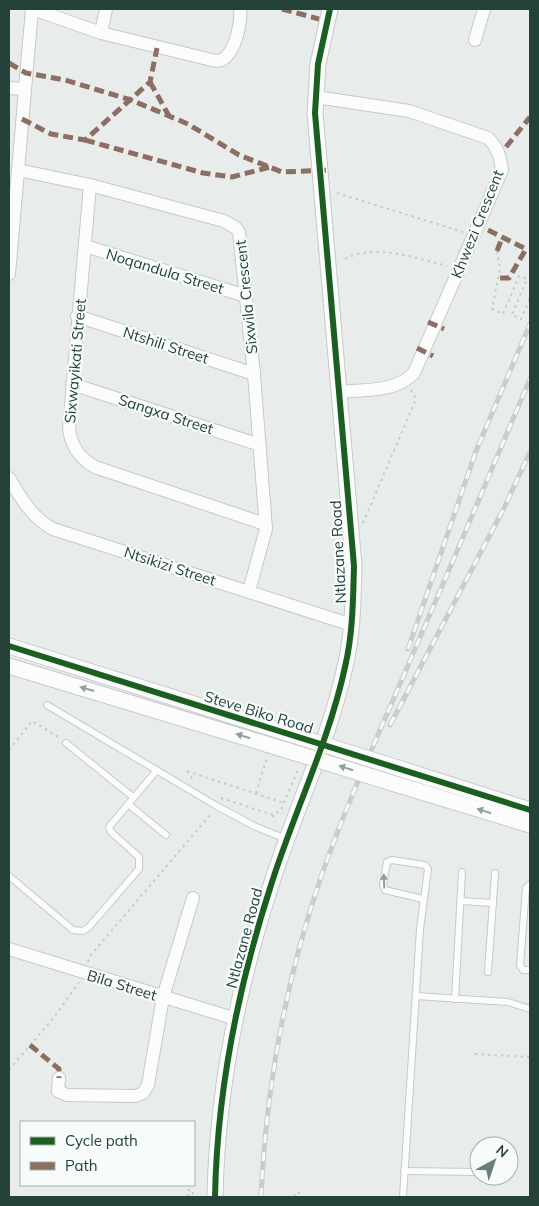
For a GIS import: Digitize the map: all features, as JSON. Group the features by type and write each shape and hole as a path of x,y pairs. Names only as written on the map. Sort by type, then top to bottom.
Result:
{"street":[{"path":"9,274 32,9 101,33 220,61 230,53 240,18 240,9"},
{"path":"101,33 106,9"},
{"name":"Ntlazane Road","path":"215,1197 220,1133 236,1019 255,938 287,840 334,708 346,665 352,626 354,566 316,97 322,37 330,9"},
{"path":"475,40 484,9"},
{"path":"9,88 25,89"},
{"name":"Khwezi Crescent","path":"316,97 409,111 488,138 496,146 500,154 502,170 414,373 408,379 392,387 339,392"},
{"name":"Sixwila Crescent","path":"18,170 90,185 232,225 240,235 254,374 266,535 249,591"},
{"name":"Sixwayikati Street","path":"90,185 72,384 70,440 75,450 86,462 95,467 265,524"},
{"name":"Noqandula Street","path":"85,246 246,296"},
{"name":"Ntshili Street","path":"78,316 254,374"},
{"name":"Sangxa Street","path":"72,384 260,445"},
{"name":"Ntsikizi Street","path":"9,478 27,506 42,522 53,529 249,591 352,626"},
{"name":"Steve Biko Road","path":"9,646 530,810"},
{"name":"Steve Biko Road","path":"9,666 530,825"},
{"path":"59,1078 58,1091 64,1094 135,1096 143,1093 148,1085 162,997 194,898"},
{"name":"Bila Street","path":"9,949 236,1019"}],"lane":[{"path":"47,705 254,826 287,840"},
{"path":"66,743 133,797"},
{"path":"9,876 73,930 85,930 140,867 138,855 110,830 110,824 157,770"},
{"path":"128,804 166,835"},
{"path":"403,1197 423,899 427,867 394,860 387,862 383,885 385,890 423,899"},
{"path":"455,999 462,872"},
{"path":"488,972 495,873"},
{"path":"530,884 526,888 520,965 523,970 530,970"},
{"path":"461,901 493,903"},
{"path":"416,996 508,1002 530,1009"},
{"path":"404,1171 469,1172"}],"path":[{"path":"337,193 463,232"},
{"path":"496,251 500,269 492,309 503,314 519,276 527,279 512,315 521,319 530,298"},
{"path":"345,259 355,253 399,253 450,267"},
{"path":"362,526 416,399 410,389"},
{"path":"9,750 32,721 66,743"},
{"path":"256,793 268,753"},
{"path":"187,771 284,803"},
{"path":"9,1070 55,1016 84,973 90,956 212,814"},
{"path":"273,815 275,822"},
{"path":"475,1054 530,1057"},
{"path":"188,1197 188,1190 193,1191 193,1197"},
{"path":"295,1197 295,1193 302,1193 302,1197"}],"railway":[{"path":"408,649 476,451 530,324"},
{"path":"261,1197 268,1116 280,1035 298,955 321,877 365,766 530,379"},
{"path":"390,725 504,508 530,452"}],"marked path":[{"path":"282,9 319,19"},
{"path":"22,119 51,134 85,140 150,82 157,48"},
{"path":"9,63 26,73 65,80 131,100 188,124 239,155 282,172 330,170"},
{"path":"150,82 169,116"},
{"path":"506,147 530,117"},
{"path":"85,140 203,173 232,177 270,167"},
{"path":"488,230 526,249 509,278 499,278"},
{"path":"497,251 502,238"},
{"path":"428,322 444,329"},
{"path":"417,348 433,356"},
{"path":"30,1045 59,1069 59,1078"}],"cycle path":[{"path":"215,1197 220,1117 225,1077 249,959 281,855 330,722 348,654 351,629 354,566 315,113 318,64 330,9"},
{"path":"9,646 530,810"}]}
